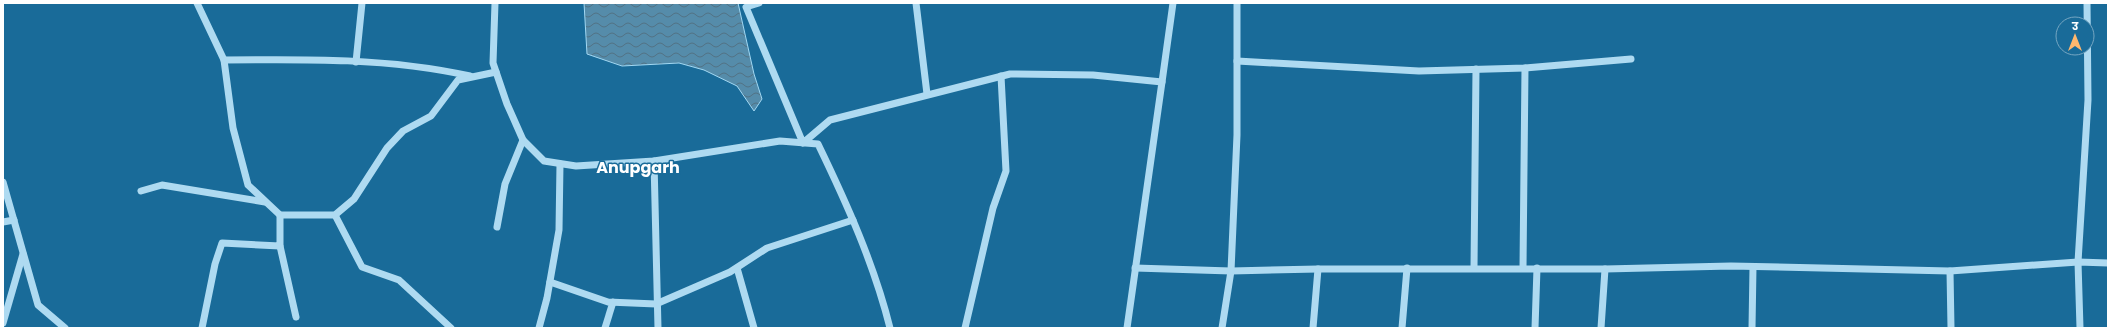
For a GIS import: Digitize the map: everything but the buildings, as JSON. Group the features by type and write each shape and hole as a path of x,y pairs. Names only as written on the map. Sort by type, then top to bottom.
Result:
{"street":[{"path":"197,3 224,60 233,128 248,185 280,215 335,215 354,199 387,148 403,130 431,116 458,80 496,72"},
{"path":"356,62 362,3"},
{"path":"495,3 493,63 523,140 544,161 576,166 654,161 780,141 818,144 853,220 881,290 890,328"},
{"path":"759,3 746,7 803,143"},
{"path":"916,3 927,94"},
{"path":"1127,328 1173,3"},
{"path":"1222,328 1231,271 1237,135 1237,3"},
{"path":"2080,328 2078,262 2088,100 2087,3"},
{"path":"224,60 310,59 356,62 433,68 474,77"},
{"path":"1237,61 1419,71 1525,68 1631,59"},
{"path":"1523,268 1525,68"},
{"path":"1474,268 1476,69"},
{"path":"803,143 830,120 1010,74 1093,75 1162,82"},
{"path":"965,328 993,208 1006,171 1001,76"},
{"path":"498,227 505,184 523,140"},
{"path":"654,161 656,304 658,328"},
{"path":"539,328 550,282 559,230 560,164"},
{"path":"3,182 38,305 65,328"},
{"path":"141,191 162,185 266,202"},
{"path":"280,215 280,246 296,317"},
{"path":"335,215 362,267 399,280 451,328"},
{"path":"3,222 14,220"},
{"path":"550,282 613,302 656,304 677,297 737,268 767,248 853,220"},
{"path":"202,328 215,264 222,243 280,246"},
{"path":"3,323 23,254"},
{"path":"1135,268 1231,271 1407,268 1605,269 1753,267 1950,271 2078,262 2108,264"},
{"path":"1752,328 1753,267"},
{"path":"737,268 754,328"},
{"path":"1402,328 1407,268"},
{"path":"1535,328 1537,268"},
{"path":"1313,328 1318,269"},
{"path":"1601,328 1605,269"},
{"path":"1950,271 1951,328"},
{"path":"605,328 613,302"}],"water":[{"path":"584,3 738,3 754,74 762,99 754,111 737,86 704,70 679,63 622,66 587,54"}],"district":[{"name":"Anupgarh","path":"638,167"}]}
